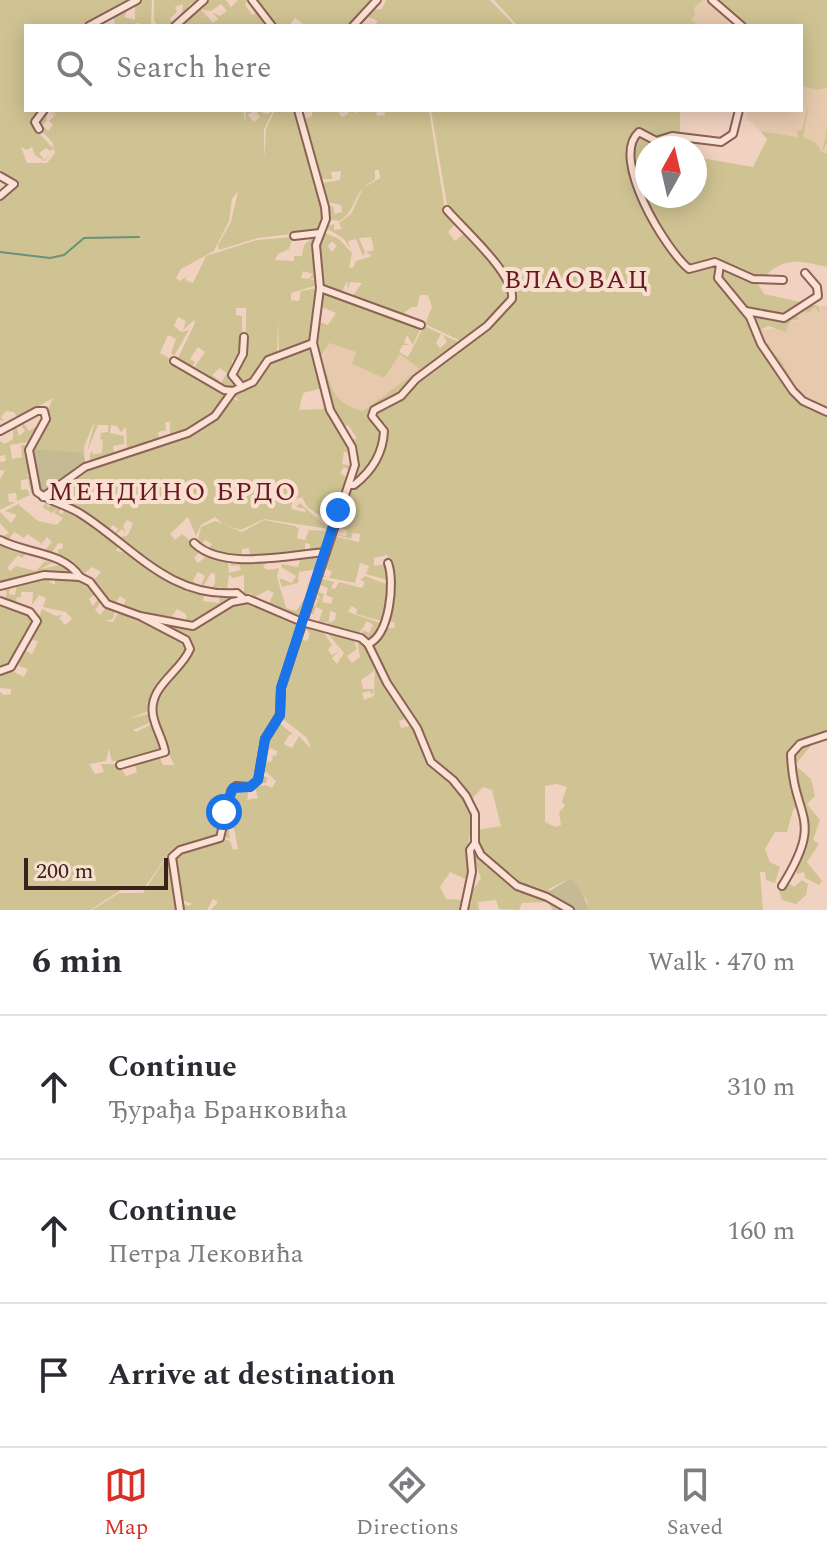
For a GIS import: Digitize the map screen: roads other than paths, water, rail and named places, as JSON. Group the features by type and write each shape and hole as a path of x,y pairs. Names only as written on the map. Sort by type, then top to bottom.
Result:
{"street":[{"path":"93,24 137,0"},
{"path":"177,24 204,0"},
{"path":"252,0 270,24"},
{"path":"355,24 377,0"},
{"path":"712,0 740,24"},
{"path":"39,129 35,122 42,112"},
{"path":"180,910 172,857 180,850 220,838 231,791 236,786 253,786 258,780 265,739 280,715 280,693 349,485 354,452 330,410 313,343 320,288 316,249 326,219 323,194 299,112"},
{"path":"738,112 733,134 721,142 672,136 656,141 639,132 631,148 632,168 646,211 677,258 689,269 715,262 753,279 783,280"},
{"path":"0,176 14,184 0,196"},
{"path":"349,485 354,485 372,468 381,447 384,431 372,416 374,410 401,396 416,379 487,326 512,299 512,287 498,267 447,210"},
{"path":"294,236 320,233"},
{"path":"720,265 718,278 746,311 761,344 793,391 803,401 827,412"},
{"path":"746,311 784,318 792,315 818,296 817,287 805,273"},
{"path":"320,288 421,325"},
{"path":"242,387 232,375 243,354 244,337"},
{"path":"43,497 85,467 188,433 215,416 233,391 253,382 268,360 313,343"},
{"path":"174,361 220,388 233,391"},
{"path":"0,431 37,411 44,411 46,419 31,441 29,453 33,485 43,497 82,515 172,582 205,592 239,593 243,598 302,622 358,637 368,644 387,683 417,728 431,762 460,786 476,818 475,843 470,850 471,881 464,910"},
{"path":"0,540 47,554 90,582 107,604 140,616 186,640 190,649 166,680 153,705 153,717 165,752 120,765"},
{"path":"194,543 208,553 231,560 326,552"},
{"path":"368,644 379,638 385,628 392,577 388,563"},
{"path":"0,586 44,575 80,577"},
{"path":"140,616 193,626 243,598"},
{"path":"0,601 30,612 37,621 11,667 0,671"},
{"path":"782,886 801,855 806,836 791,754 800,744 827,735"},
{"path":"475,843 485,859 502,870 517,886 570,910"}],"waterway":[{"path":"0,252 50,258 64,255 84,238 139,237"}],"district":[{"name":"ВЛАОВАЦ","path":"577,279"},
{"name":"МЕНДИНО БРДО","path":"173,491"}]}
